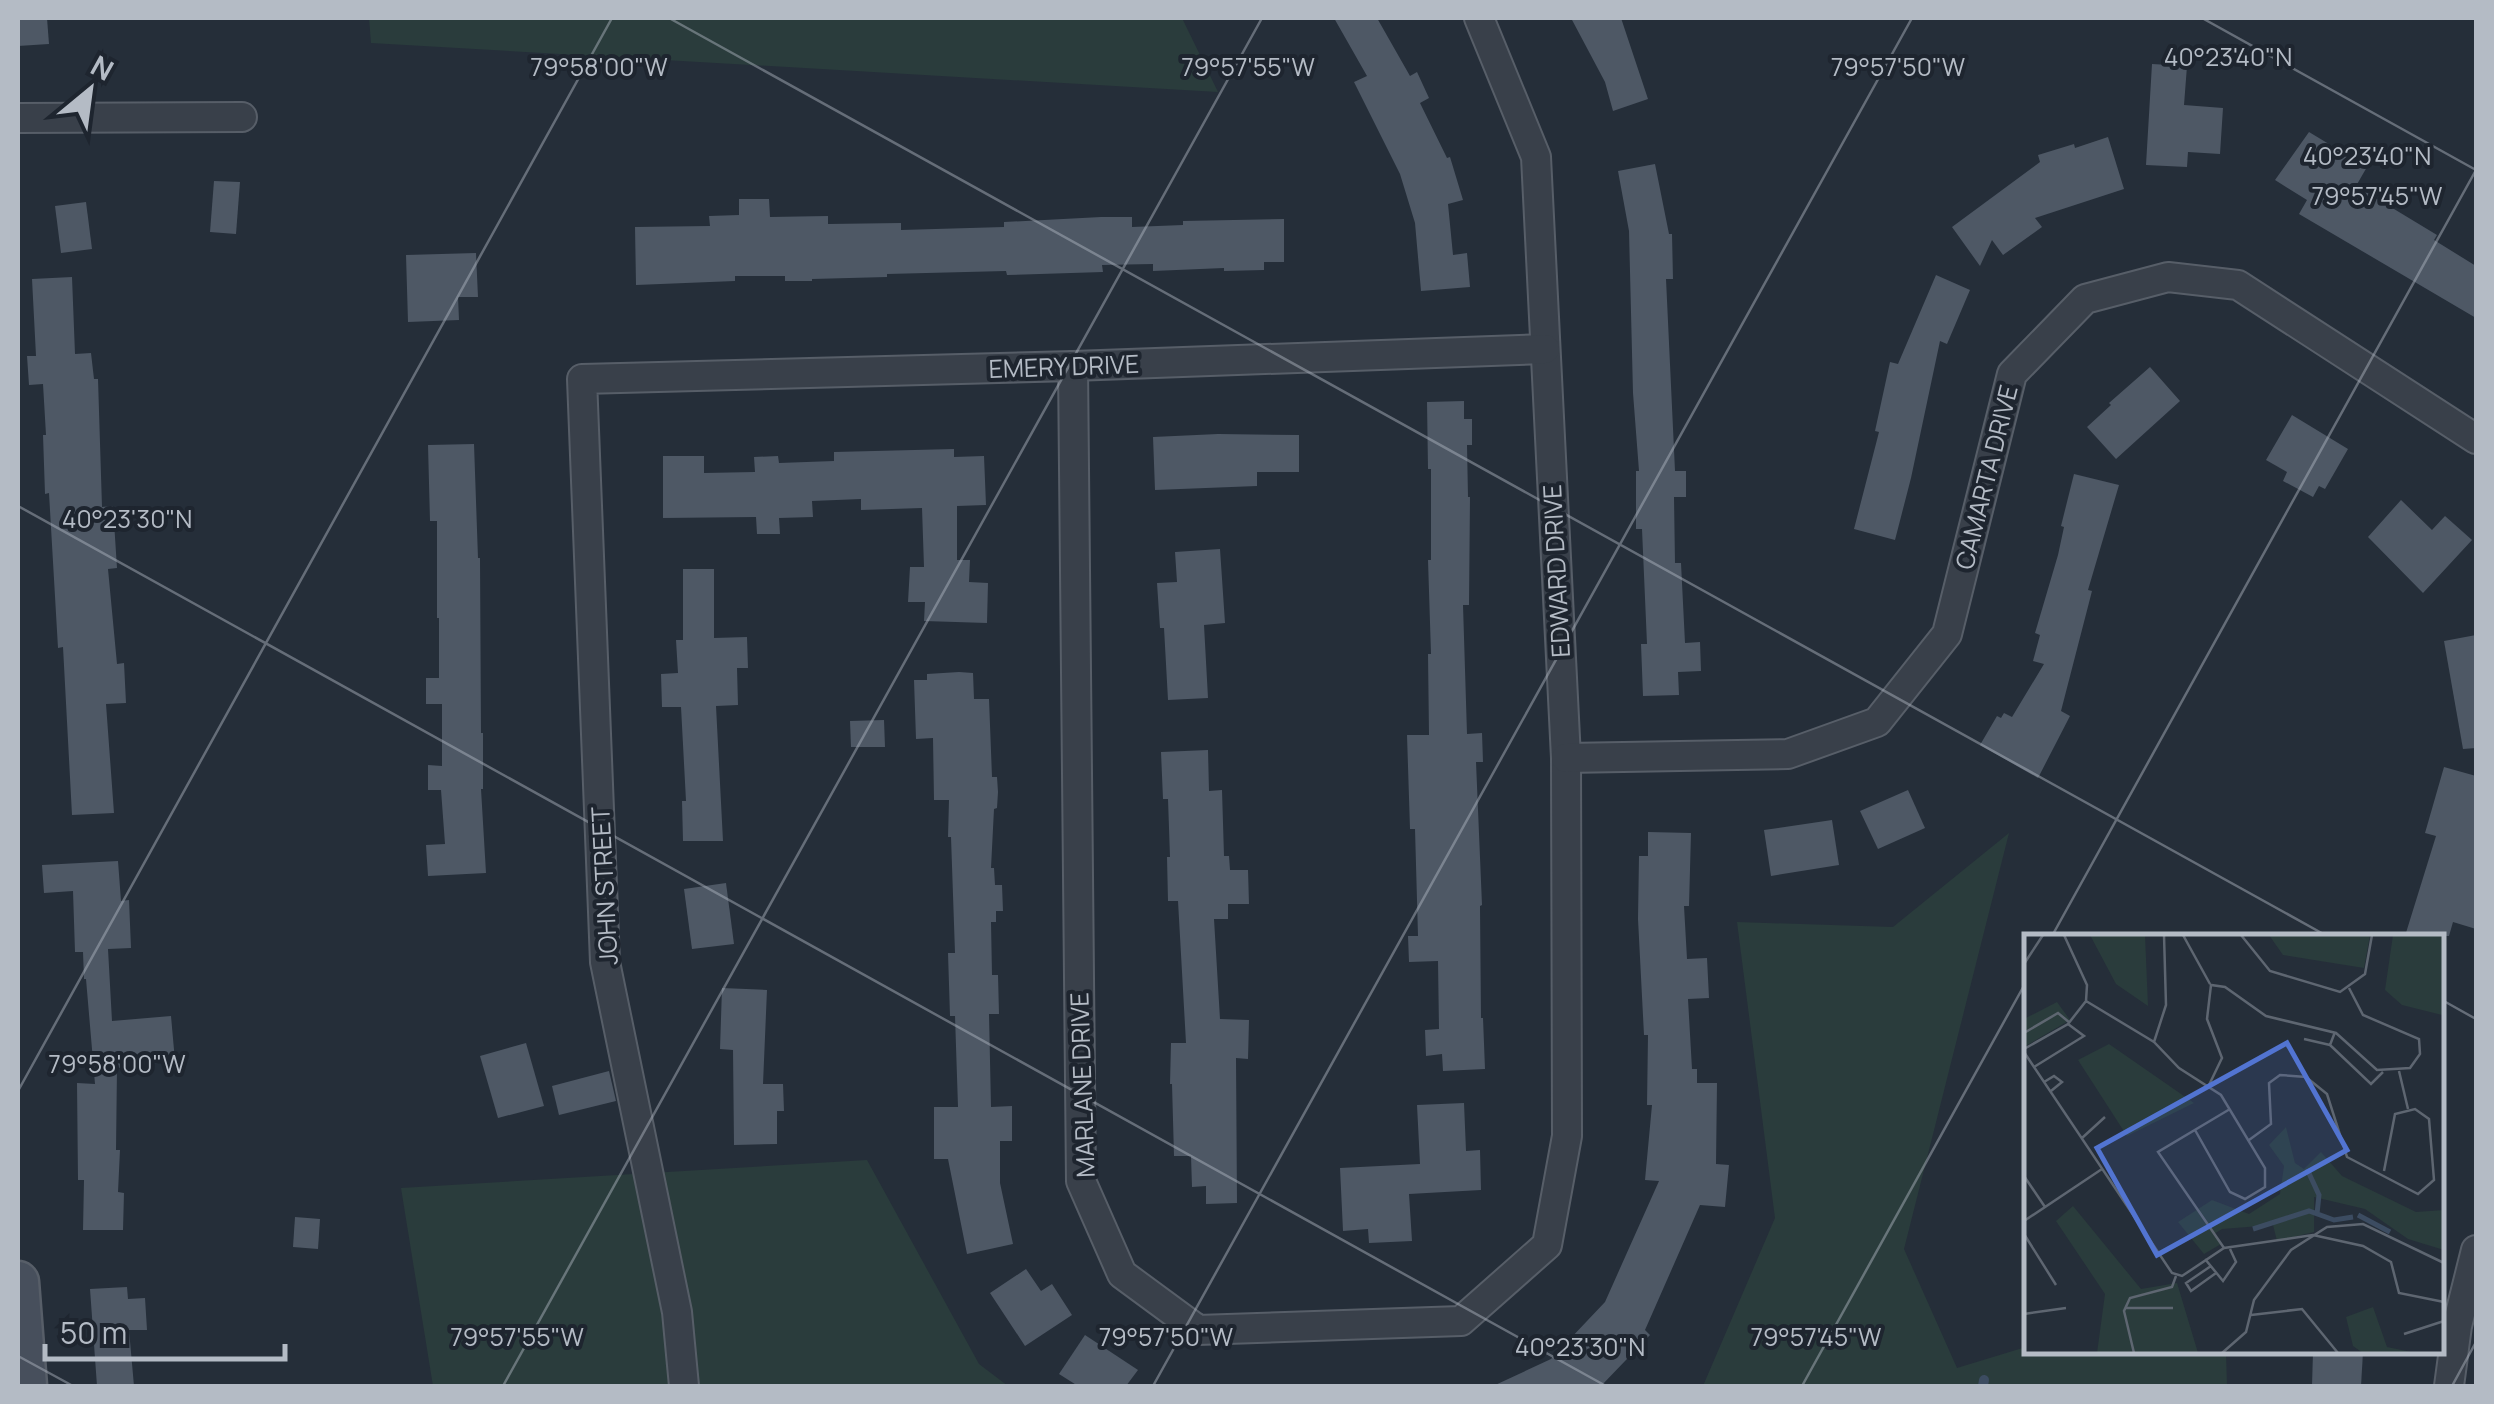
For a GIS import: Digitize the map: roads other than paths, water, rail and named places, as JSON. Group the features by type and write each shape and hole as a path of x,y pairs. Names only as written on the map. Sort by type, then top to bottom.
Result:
{"street":[{"name":"EDWARD DRIVE","path":"1479,18 1536,156 1566,758 1567,1136"},
{"path":"18,118 242,117"},
{"name":"CAMARTA DRIVE","path":"1566,758 1788,754 1876,722 1947,634 2012,374 2086,300 2168,276 2238,285 2476,439"},
{"name":"EMERY DRIVE","path":"582,379 1545,349"},
{"name":"MARLANE DRIVE","path":"1073,366 1081,1182 1122,1274 1198,1330 1461,1320 1548,1245 1567,1136"},
{"name":"JOHN STREET","path":"582,379 606,962 677,1312 684,1386"},
{"path":"2449,1386 2456,1326 2476,1250"},
{"path":"18,1282 26,1386"}],"waterway":[{"path":"1983,1386 1984,1380"}]}
